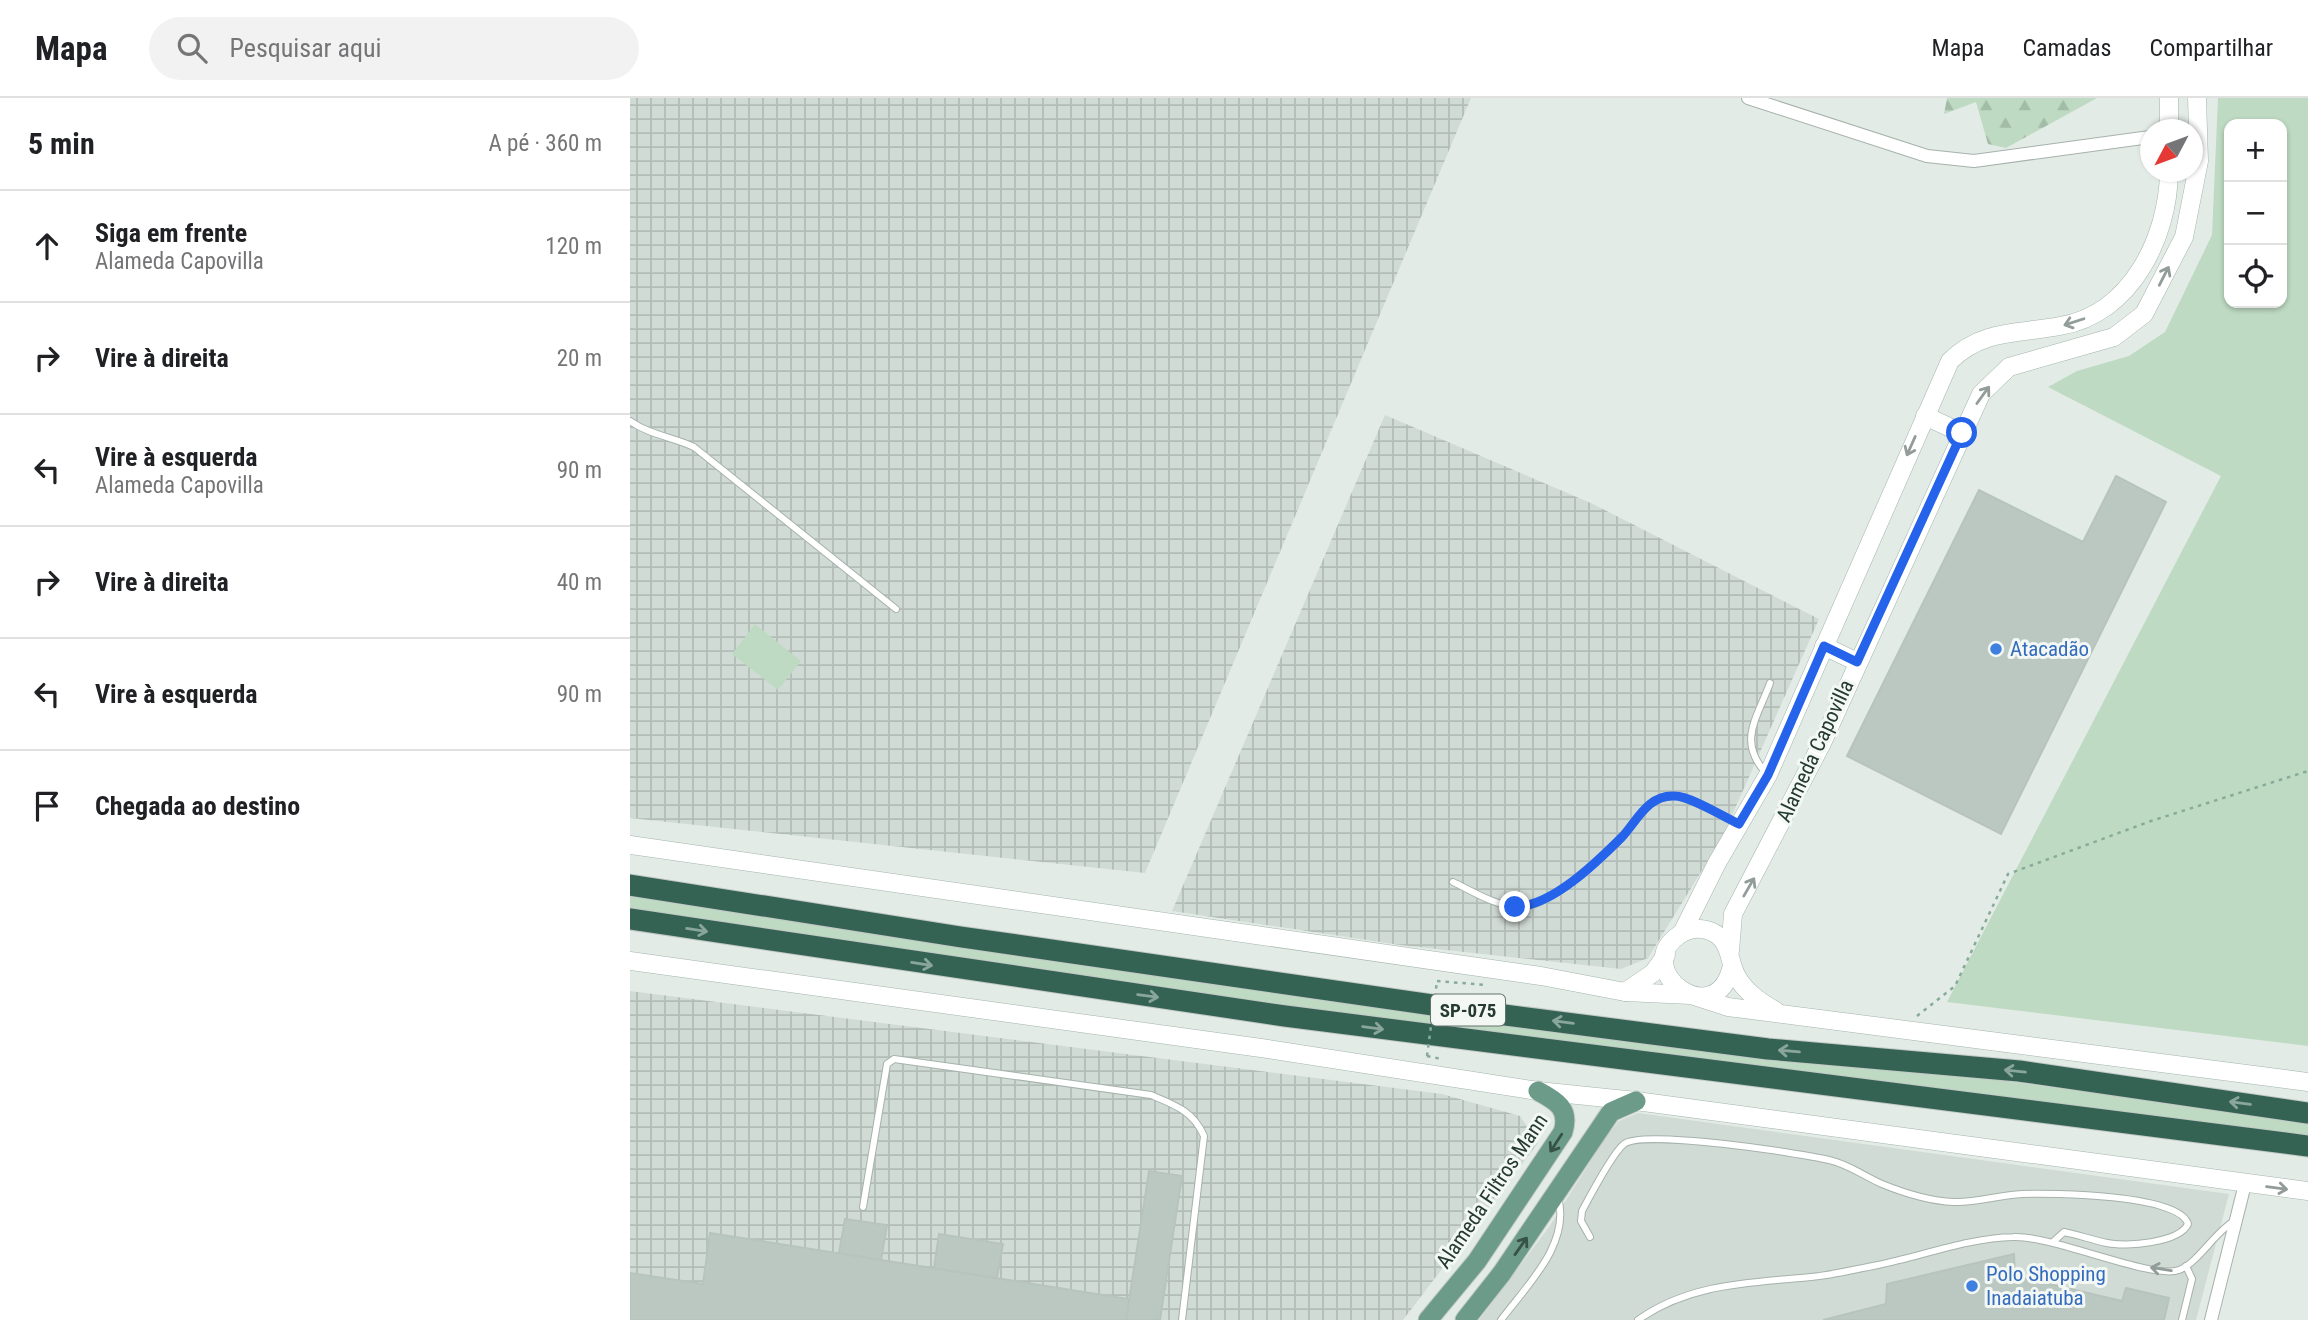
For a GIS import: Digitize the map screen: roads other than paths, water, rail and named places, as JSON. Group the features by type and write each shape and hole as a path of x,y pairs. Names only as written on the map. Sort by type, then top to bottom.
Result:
{"highway":[{"name":"SP-075","path":"630,885 961,937 1461,1009 1768,1049 2019,1071 2308,1113"},
{"name":"SP-075","path":"630,919 1351,1025 2308,1146"}],"main road":[{"path":"2169,98 2169,119"},
{"name":"Alameda Capovilla","path":"2197,98 2197,119"},
{"name":"Alameda Capovilla","path":"1682,933 1768,775 1950,360 1982,337 2063,326 2102,310 2118,298 2142,270 2158,230 2167,182"},
{"name":"Alameda Capovilla","path":"1731,958 1733,914 1822,743 1982,394 2009,367 2114,337 2144,314 2184,237 2192,182"},
{"path":"2158,230 2184,237"},
{"path":"1925,416 1962,433"},
{"path":"1824,646 1857,662"},
{"path":"630,845 1541,976 1625,992 1701,996 1726,983 1731,958"},
{"path":"1625,992 1653,973 1674,939 1682,933 1690,930 1709,931 1725,942 1747,990 1782,1014"},
{"path":"1665,955 1665,965 1673,985 1691,995 1728,1007 2308,1082"},
{"path":"630,961 1261,1048 1538,1091 1636,1101 2308,1191"},
{"name":"Alameda Filtros Mann","path":"1429,1320 1477,1261 1563,1132 1566,1121 1564,1110 1558,1102 1538,1091"},
{"path":"1467,1319 1502,1273 1611,1112 1636,1101"},
{"path":"1477,1261 1502,1273"}],"street":[{"path":"1748,98 1918,153 1953,160 1974,161 2140,138"},
{"path":"2211,1320 2245,1184"}],"lane":[{"path":"630,421 644,431 678,439 694,447 896,609"},
{"path":"1768,775 1751,755 1750,738 1770,683"},
{"path":"1453,882 1515,907 1538,904 1586,871 1623,836 1646,807 1662,798 1676,795 1739,824"},
{"path":"863,1207 887,1064 894,1059 1151,1095 1183,1108 1198,1122 1204,1136 1182,1320"},
{"path":"1590,1237 1581,1221 1582,1211 1624,1144 1639,1138 1701,1141 1830,1160 1917,1197 1954,1202 1995,1196 2062,1194 2143,1202 2180,1212 2187,1220 2185,1229 2173,1237 2119,1244 2064,1232 2053,1242"},
{"path":"1501,1320 1553,1251 1562,1212 1557,1193"},
{"path":"1638,1320 1691,1293 1728,1284 1814,1277 2013,1237 2053,1242 2091,1254 2170,1272 2186,1266 2210,1240 2234,1221"},
{"path":"2182,1320 2192,1279 2186,1266"}],"place":[{"name":"Atacadão","path":"1996,649"},
{"name":"Polo Shopping Inadaiatuba","path":"1972,1286"}]}
